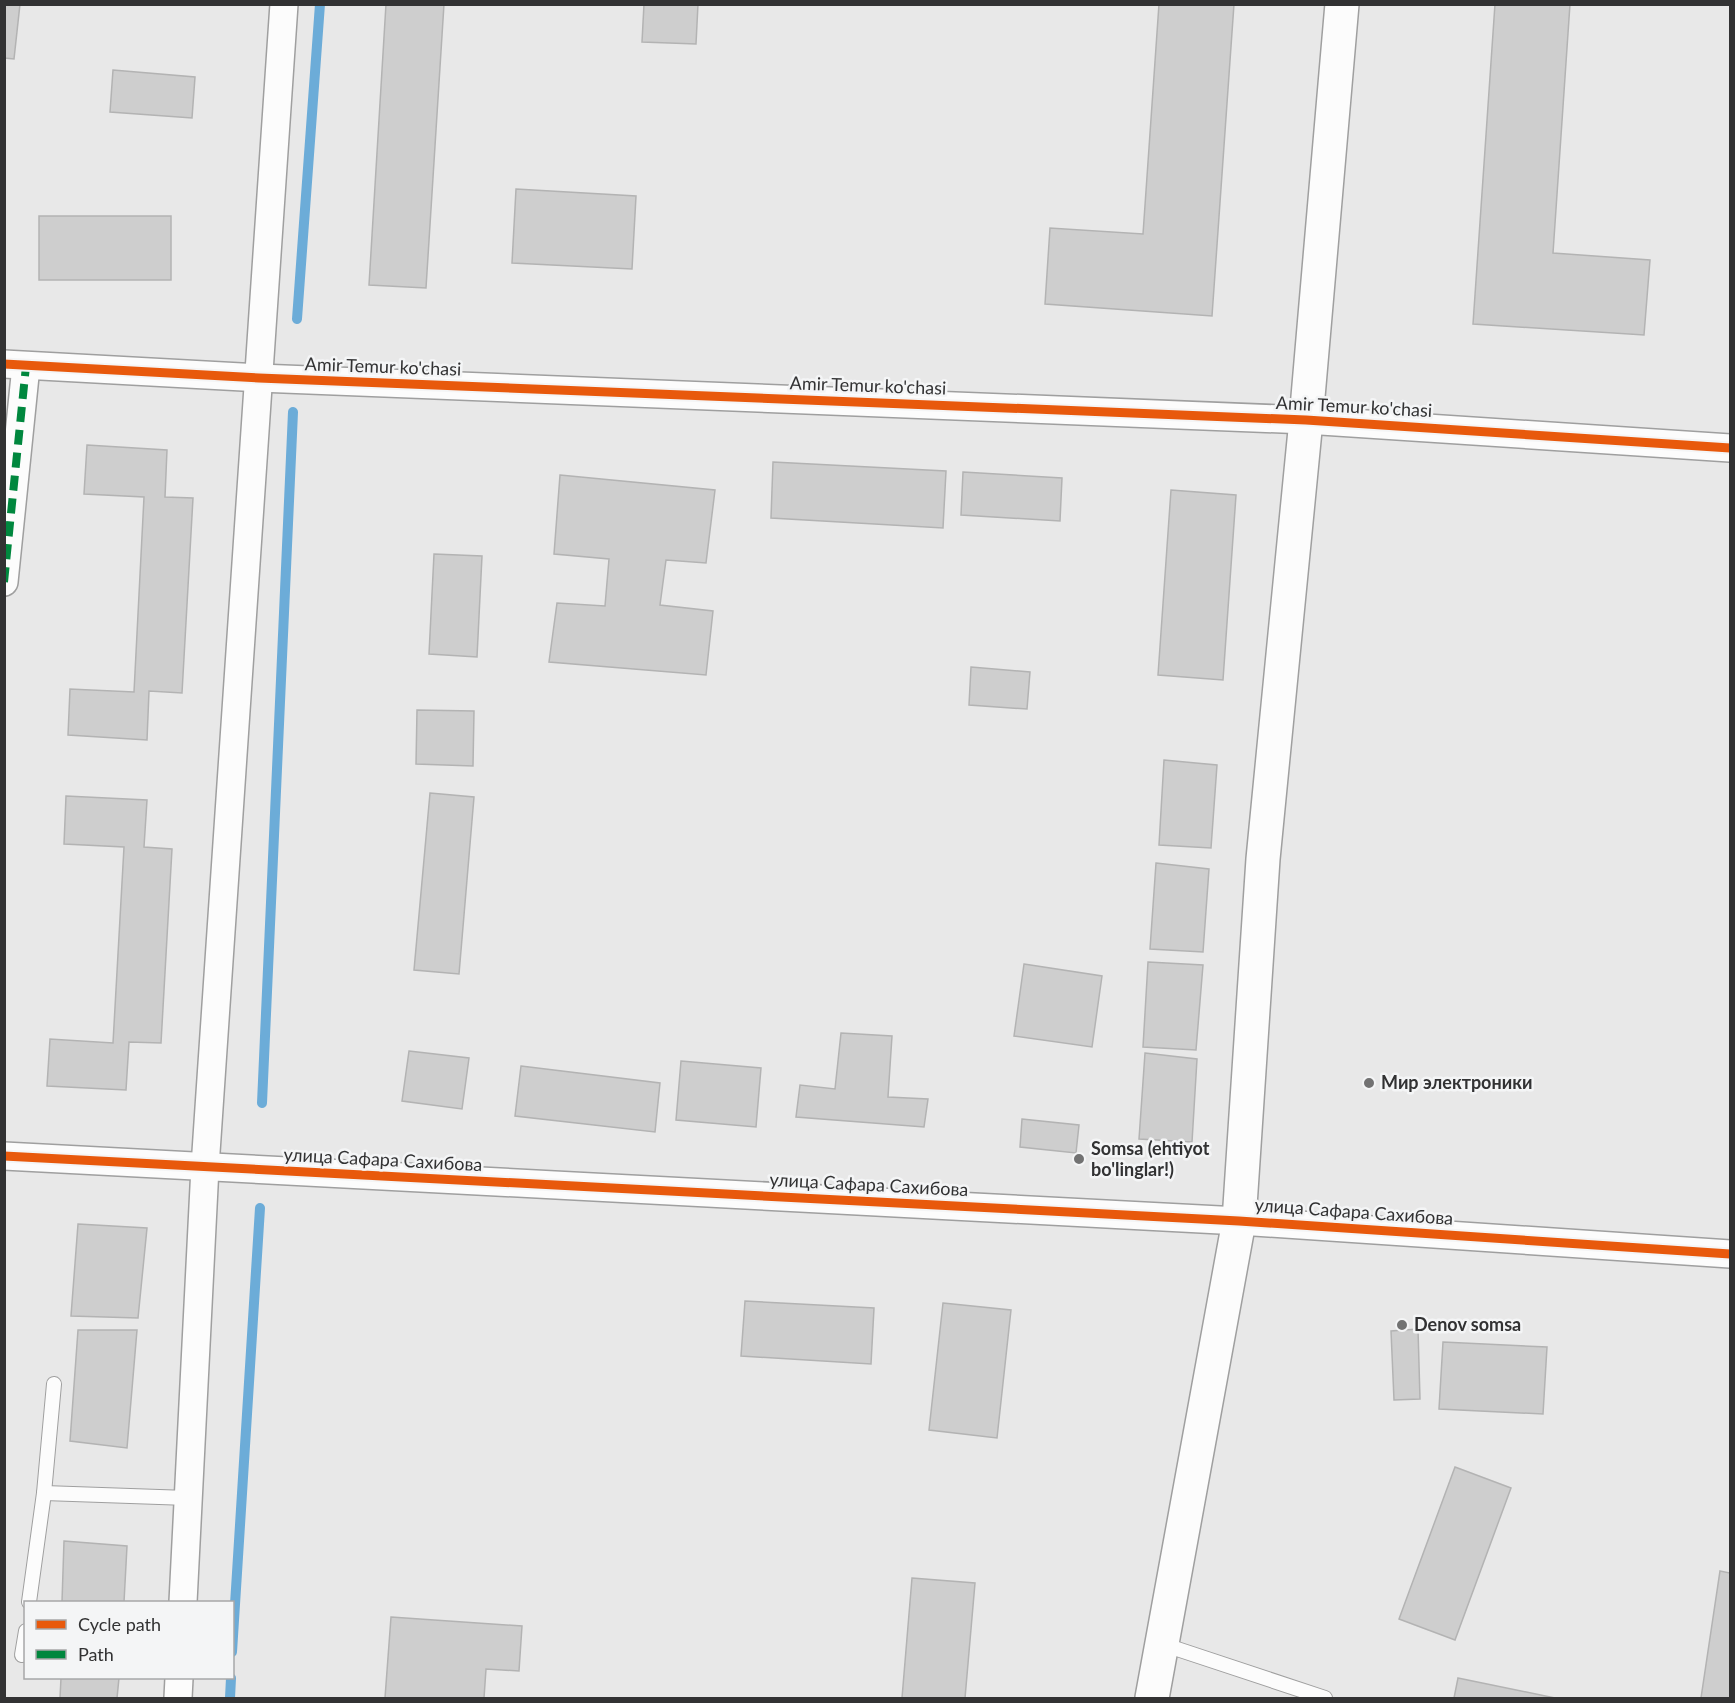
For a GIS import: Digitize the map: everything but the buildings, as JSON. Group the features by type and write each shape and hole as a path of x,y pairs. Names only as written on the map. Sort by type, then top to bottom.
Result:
{"street":[{"path":"183,1601 205,1167 284,4"},
{"path":"1152,1698 1239,1221 1263,859 1306,420 1342,4"},
{"path":"4,582 15,365"},
{"name":"Amir Temur ko'chasi","path":"15,365 259,378 1306,420 1731,448"},
{"name":"улица Сафара Сахибова","path":"4,1156 1239,1221 1731,1254"},
{"path":"178,1698 179,1679"}],"lane":[{"path":"29,1601 44,1493 54,1384"},
{"path":"44,1493 188,1498"},
{"path":"22,1655 24,1643"},
{"path":"1162,1644 1325,1698"}],"waterway":[{"path":"297,319 320,4"},
{"path":"262,1103 293,412"},
{"path":"234,1620 260,1208"},
{"path":"230,1698 231,1679"}],"marked path":[{"path":"4,582 26,366"}],"cycle path":[{"path":"4,364 259,378 1306,420 1730,448"},
{"path":"4,1156 1239,1221 1730,1254"}],"place":[{"name":"Мир электроники","path":"1369,1083"},
{"name":"Somsa (ehtiyot bo'linglar!)","path":"1079,1159"},
{"name":"Denov somsa","path":"1402,1325"}]}
